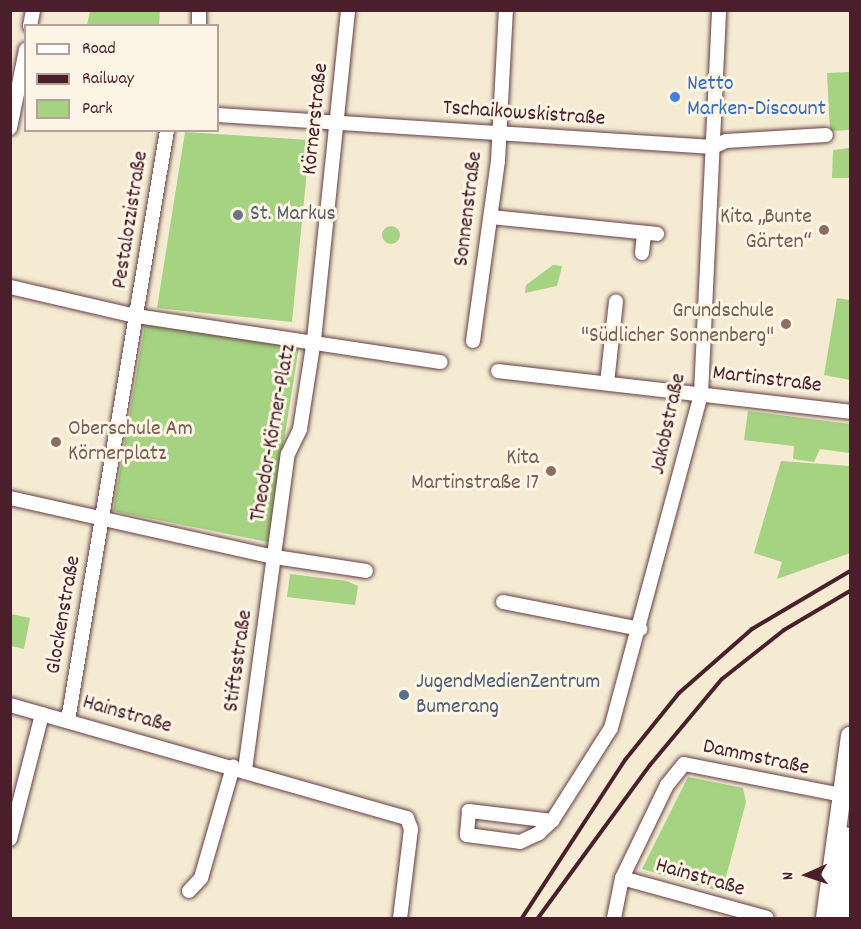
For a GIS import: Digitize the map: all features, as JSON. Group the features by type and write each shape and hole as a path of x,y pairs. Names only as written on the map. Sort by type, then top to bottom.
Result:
{"main road":[{"path":"825,918 850,736"},
{"path":"841,918 846,839 842,795"}],"street":[{"name":"Körnerstraße","path":"314,340 348,10"},
{"name":"Sonnenstraße","path":"473,341 491,217 500,134 506,10"},
{"name":"Jakobstraße","path":"552,820 469,811 467,835 520,842 552,820 611,728 640,629 701,394 719,10"},
{"path":"10,128 24,62"},
{"name":"Tschaikowskistraße","path":"219,115 713,147 726,141 826,135"},
{"name":"Pestalozzistraße","path":"136,316 167,132"},
{"path":"491,217 651,233 642,253"},
{"name":"Theodor-Körner-Platz","path":"10,287 136,316 314,340 300,429 288,454 275,557 10,498"},
{"path":"607,383 616,301"},
{"path":"102,517 136,316"},
{"path":"314,340 441,362"},
{"name":"Martinstraße","path":"498,371 850,412"},
{"name":"Glockenstraße","path":"68,720 102,517"},
{"path":"275,557 366,571"},
{"name":"Stiftsstraße","path":"239,768 275,557"},
{"path":"503,602 640,629"},
{"name":"Hainstraße","path":"10,705 400,815 410,823 400,918"},
{"path":"10,839 42,714"},
{"name":"Dammstraße","path":"622,878 667,785 684,764 842,795"},
{"path":"189,891 201,878 239,768"},
{"path":"614,918 622,878"},
{"name":"Hainstraße","path":"622,878 767,918"}],"green space":[{"path":"90,11 160,11 159,24 87,24"},
{"path":"850,72 850,130 830,131 827,73"},
{"path":"185,132 310,140 292,322 157,308"},
{"path":"850,148 850,178 832,178 833,150"},
{"path":"391,226 397,229 400,235 397,241 391,244 385,241 382,235 385,229"},
{"path":"553,265 562,266 557,286 525,293 526,285"},
{"path":"837,298 850,300 850,380 824,375"},
{"path":"145,324 299,346 268,542 113,511"},
{"path":"748,411 850,424 850,453 820,449 814,462 793,459 794,446 744,440"},
{"path":"781,461 850,466 850,553 777,579 782,562 754,553"},
{"path":"290,574 347,581 358,586 355,605 287,597"},
{"path":"11,614 30,618 24,649 11,646"},
{"path":"688,777 743,788 746,802 722,892 642,869"}],"railway":[{"path":"522,918 625,760 679,693 752,629 850,571"},
{"path":"538,918 650,765 722,679 784,630 850,591"}],"place":[{"name":"Netto Marken-Discount","path":"675,97"},
{"name":"St. Markus","path":"238,215"},
{"name":"Kita „Bunte Gärten“","path":"824,230"},
{"name":"Grundschule \"Südlicher Sonnenberg\"","path":"786,324"},
{"name":"Oberschule Am Körnerplatz","path":"56,442"},
{"name":"Kita Martinstraße 17","path":"551,471"},
{"name":"JugendMedienZentrum Bumerang","path":"404,695"}]}
